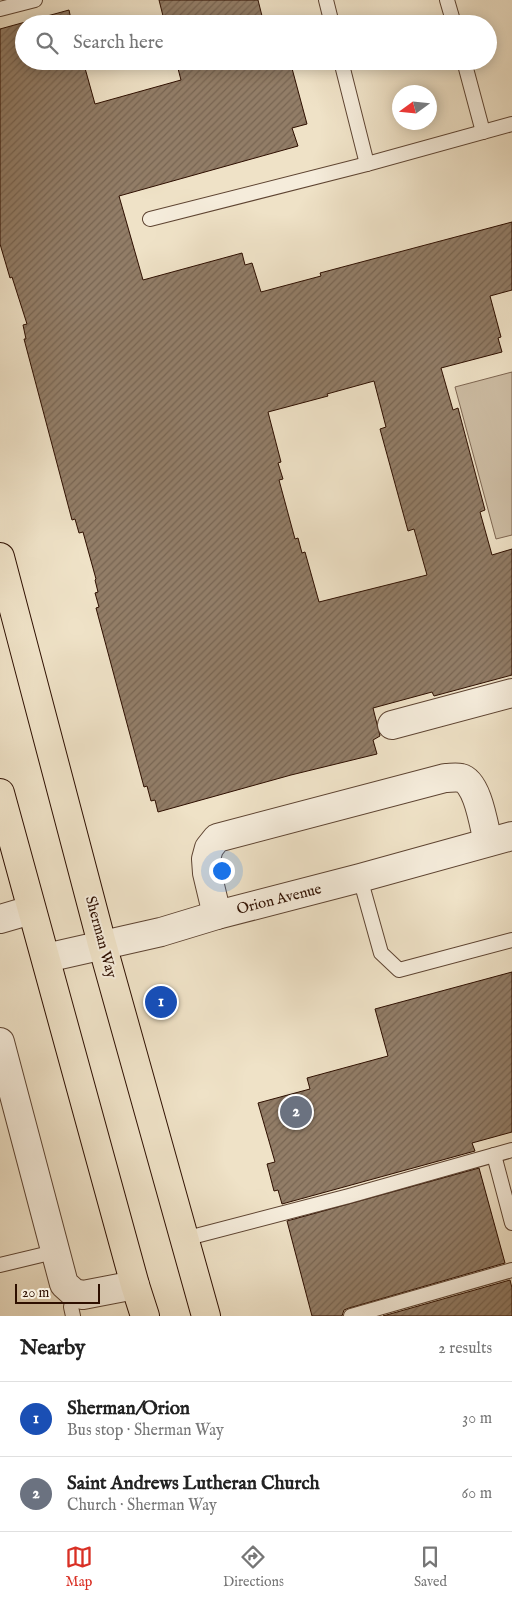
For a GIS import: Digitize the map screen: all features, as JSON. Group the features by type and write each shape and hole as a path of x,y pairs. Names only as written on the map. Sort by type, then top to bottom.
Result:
{"main road":[{"name":"Sherman Way","path":"0,557 102,944 206,1316"},
{"path":"0,792 145,1316"}],"street":[{"path":"392,725 512,693"},
{"path":"217,915 207,873 206,859 210,848 217,838 242,831 445,778 462,778 471,784 500,839"},
{"name":"Orion Avenue","path":"46,958 161,932 217,915 500,839"},
{"path":"0,918 32,910"},
{"path":"0,1042 54,1252 64,1284 73,1304 83,1295 135,1284"}],"lane":[{"path":"0,9 35,0"},
{"path":"326,0 330,15"},
{"path":"447,0 451,15"},
{"path":"343,70 367,164"},
{"path":"466,70 483,132"},
{"path":"150,219 367,164 512,124"},
{"path":"360,878 381,953 399,970 512,940"},
{"path":"184,1239 512,1150"},
{"path":"494,1155 512,1223"},
{"path":"0,1266 54,1252"},
{"path":"351,1316 512,1270"}],"shaded area":[{"path":"512,372 512,535 496,539 455,387"}],"building":[{"path":"159,0 258,0 262,15 163,15"},
{"path":"69,10 70,15 51,15"},
{"path":"15,25 15,70 86,70 95,104 181,80 178,70 292,70 307,124 292,128 298,146 119,196 143,280 242,253 245,265 252,263 261,292 321,276 320,273 512,222 512,290 490,296 501,337 498,338 502,352 441,368 453,410 458,408 485,510 480,512 492,555 512,549 512,675 434,696 432,692 373,708 380,736 373,740 377,754 291,775 158,812 155,800 151,801 147,786 144,787 96,608 99,607 95,593 98,592 96,579 83,532 79,533 75,519 72,520 24,339 26,339 23,325 27,324 0,244 0,29","holes":["374,381 386,427 380,429 408,531 414,529 427,575 319,602 305,552 302,553 298,538 295,539 279,480 283,479 278,463 281,462 268,412"]},
{"path":"512,972 512,1132 472,1143 475,1151 282,1204 278,1190 274,1191 267,1164 275,1162 258,1103 310,1089 307,1078 388,1056 375,1009"},
{"path":"479,1168 505,1263 349,1308 344,1310 342,1316 312,1316 287,1221"},
{"path":"510,1280 512,1288 512,1316 383,1316"}],"place":[{"name":"Sherman/Orion","path":"161,1002"},
{"name":"Saint Andrews Lutheran Church","path":"296,1112"}]}
